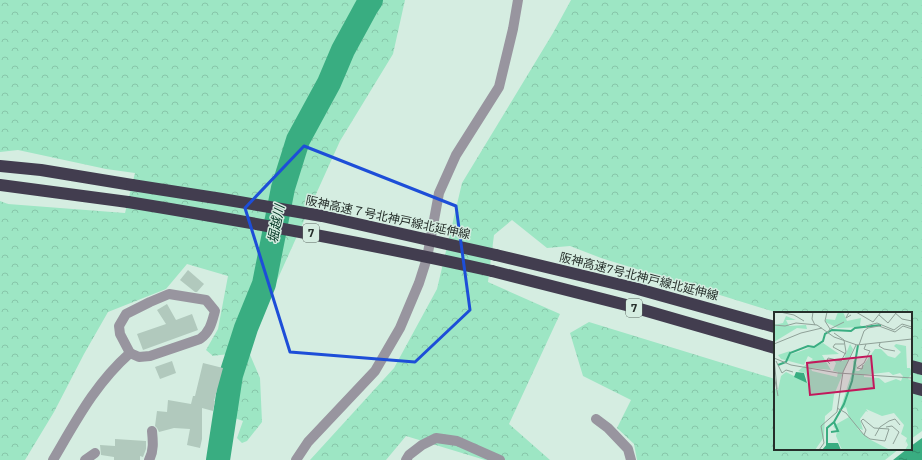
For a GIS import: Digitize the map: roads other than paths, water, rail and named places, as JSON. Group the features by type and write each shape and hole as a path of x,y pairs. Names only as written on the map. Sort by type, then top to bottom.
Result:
{"highway":[{"name":"阪神高速７号北神戸線北延伸線","path":"0,166 40,170 132,184 322,216 496,255"},
{"name":"7","path":"0,185 128,202 212,216 319,235 438,259 626,305 774,348"},
{"name":"阪神高速7号北神戸線北延伸線","path":"496,255 638,289 774,327"},
{"path":"912,366 922,369"},
{"path":"912,387 922,390"}],"street":[{"path":"296,460 308,442 375,371 400,328 419,283 425,264 439,193 456,155 499,87 513,29 518,0"},
{"path":"169,294 206,300 215,311 206,335 200,339 150,356 139,357 130,353 120,334 118,326 126,314 150,302 169,294"},
{"path":"53,460 103,380 120,361 130,353"},
{"path":"596,419 608,428 628,449 631,460"},
{"path":"149,460 153,446 152,431"},
{"path":"406,460 409,455 422,445 436,438 457,441 500,460"},
{"path":"85,460 95,453"}],"water":[{"path":"922,438 922,460 893,460 906,450 912,450 912,445"}],"waterway":[{"name":"堀越川","path":"218,460 231,375 246,328 264,284 283,188 298,140 329,83 343,50 371,0"}]}
